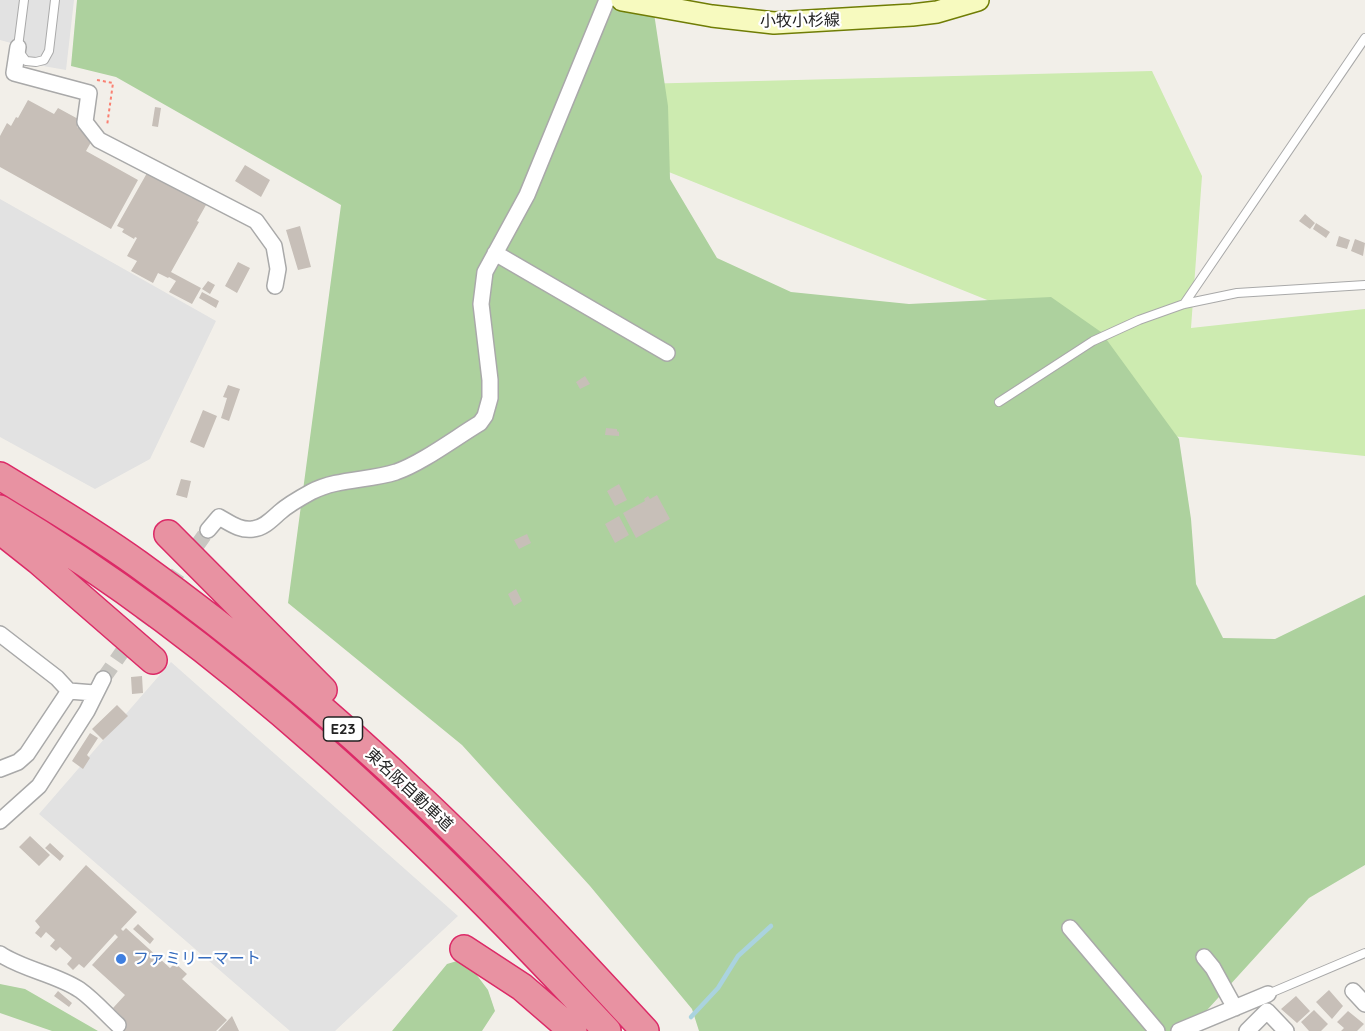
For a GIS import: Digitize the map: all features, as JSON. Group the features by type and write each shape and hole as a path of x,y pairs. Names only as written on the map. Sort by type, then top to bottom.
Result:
{"highway":[{"name":"東名阪自動車道","path":"0,476 137,563 295,686 424,802 496,873 645,1031"},
{"name":"東名阪自動車道","path":"0,509 41,533 123,589 198,644 267,699 405,823 474,891 607,1031"},
{"path":"0,530 153,660"},
{"path":"168,534 456,826 496,873"},
{"path":"464,949 522,987 573,1031"}],"main road":[{"name":"小牧小杉線","path":"622,0 712,16 774,23 912,15 937,12 978,0"}],"street":[{"path":"208,530 219,517 238,528 254,529 270,522 281,511 312,492 335,482 379,477 403,469 480,423 489,407 490,380 481,304 486,272 527,195 607,0"},
{"path":"18,47 14,73 89,93 85,123 99,140 256,221 274,246 278,268 275,286"},
{"path":"495,253 668,353"},
{"path":"0,634 57,678 69,691 94,693"},
{"path":"0,821 39,786 87,711 103,679"},
{"path":"0,769 18,762 27,754 69,691"},
{"path":"1070,928 1156,1031"},
{"path":"0,954 80,990 118,1025"},
{"path":"1204,957 1236,1007 1247,1031 1267,1011 1286,1031"},
{"path":"1353,991 1365,1004"},
{"path":"1179,1031 1268,994"}],"lane":[{"path":"24,0 18,47 26,61 36,62 47,57 55,0"},
{"path":"1184,304 1365,38"},
{"path":"999,402 1093,341 1139,320 1184,304 1237,293 1365,285"},
{"path":"1268,994 1365,953"}],"green space":[{"path":"77,0 652,0 668,106 670,179 717,258 791,292 909,304 1051,297 1101,332 1179,439 1191,519 1196,584 1223,638 1275,639 1365,595 1365,865 1309,898 1188,1031 699,1031 692,1009 590,886 462,745 288,603 341,205 116,77 71,66"},
{"path":"1152,71 1202,176 1191,328 1365,309 1365,456 1152,434 1027,316 634,158 638,84"},
{"path":"457,961 467,962 488,990 495,1011 482,1031 392,1031 447,964"},
{"path":"0,984 25,989 98,1031 52,1031 0,1013"}],"shaded area":[{"path":"0,0 74,0 66,70 9,60 11,43 0,40"},
{"path":"0,199 216,321 150,459 95,489 0,437"},
{"path":"171,662 458,916 335,1031 290,1031 39,814"}],"building":[{"path":"28,100 54,114 58,108 80,120 77,127 94,137 86,151 138,180 111,229 0,167 0,136 7,123 11,126 16,117 18,118"},
{"path":"155,107 161,108 158,127 152,126"},
{"path":"245,165 270,180 261,197 235,181"},
{"path":"156,171 161,180 175,188 179,181 186,185 182,192 192,198 196,191 204,195 200,202 206,205 197,221 199,222 171,272 201,288 192,304 169,292 176,281 169,277 158,273 153,283 131,271 137,261 127,256 137,238 134,239 122,232 124,229 117,226 147,173 152,176"},
{"path":"1305,214 1315,223 1310,229 1299,221"},
{"path":"1316,223 1330,232 1326,238 1313,229"},
{"path":"300,226 311,267 298,270 286,230"},
{"path":"1339,236 1350,240 1347,249 1336,246"},
{"path":"1355,239 1365,243 1363,256 1351,251"},
{"path":"238,262 250,268 237,293 225,286"},
{"path":"208,281 215,285 210,294 202,289"},
{"path":"202,292 219,301 216,308 199,298"},
{"path":"585,376 590,384 580,389 576,382"},
{"path":"228,385 240,389 229,421 221,418 227,398 223,397"},
{"path":"203,410 217,416 204,448 190,442"},
{"path":"606,428 617,429 619,436 605,435"},
{"path":"181,479 191,481 187,498 176,495"},
{"path":"619,484 627,500 615,506 607,491"},
{"path":"657,495 670,519 636,538 623,513 645,501 644,499 648,496 650,499"},
{"path":"619,516 629,535 615,543 605,524"},
{"path":"527,534 531,543 519,549 514,540"},
{"path":"516,589 522,601 514,606 508,594"},
{"path":"142,676 143,693 132,694 131,677"},
{"path":"117,705 128,716 103,740 92,729"},
{"path":"90,733 98,738 87,755 90,758 83,769 72,761"},
{"path":"30,836 50,855 39,866 19,847"},
{"path":"50,843 64,856 60,861 45,848"},
{"path":"86,865 137,912 121,929 123,931 126,928 170,968 175,963 187,974 182,979 227,1020 216,1031 120,1031 116,1028 124,1019 113,1008 125,995 92,965 118,937 115,934 84,968 79,964 73,970 67,964 72,958 60,947 56,951 50,946 55,940 46,932 41,938 35,933 40,927 35,921"},
{"path":"138,924 154,939 150,944 133,929"},
{"path":"1329,990 1343,1006 1332,1019 1316,1002"},
{"path":"58,991 72,1003 69,1007 54,996"},
{"path":"1296,996 1310,1011 1297,1023 1281,1009"},
{"path":"1314,1010 1328,1024 1321,1031 1309,1031 1301,1022"},
{"path":"1348,1011 1364,1024 1357,1031 1341,1031 1344,1028 1337,1022"},
{"path":"232,1016 239,1031 218,1031"}],"waterway":[{"path":"691,1017 718,988 738,956 771,926"}],"tunnel":[{"path":"103,679 208,530"}],"place":[{"name":"ファミリーマート","path":"121,959"}]}
